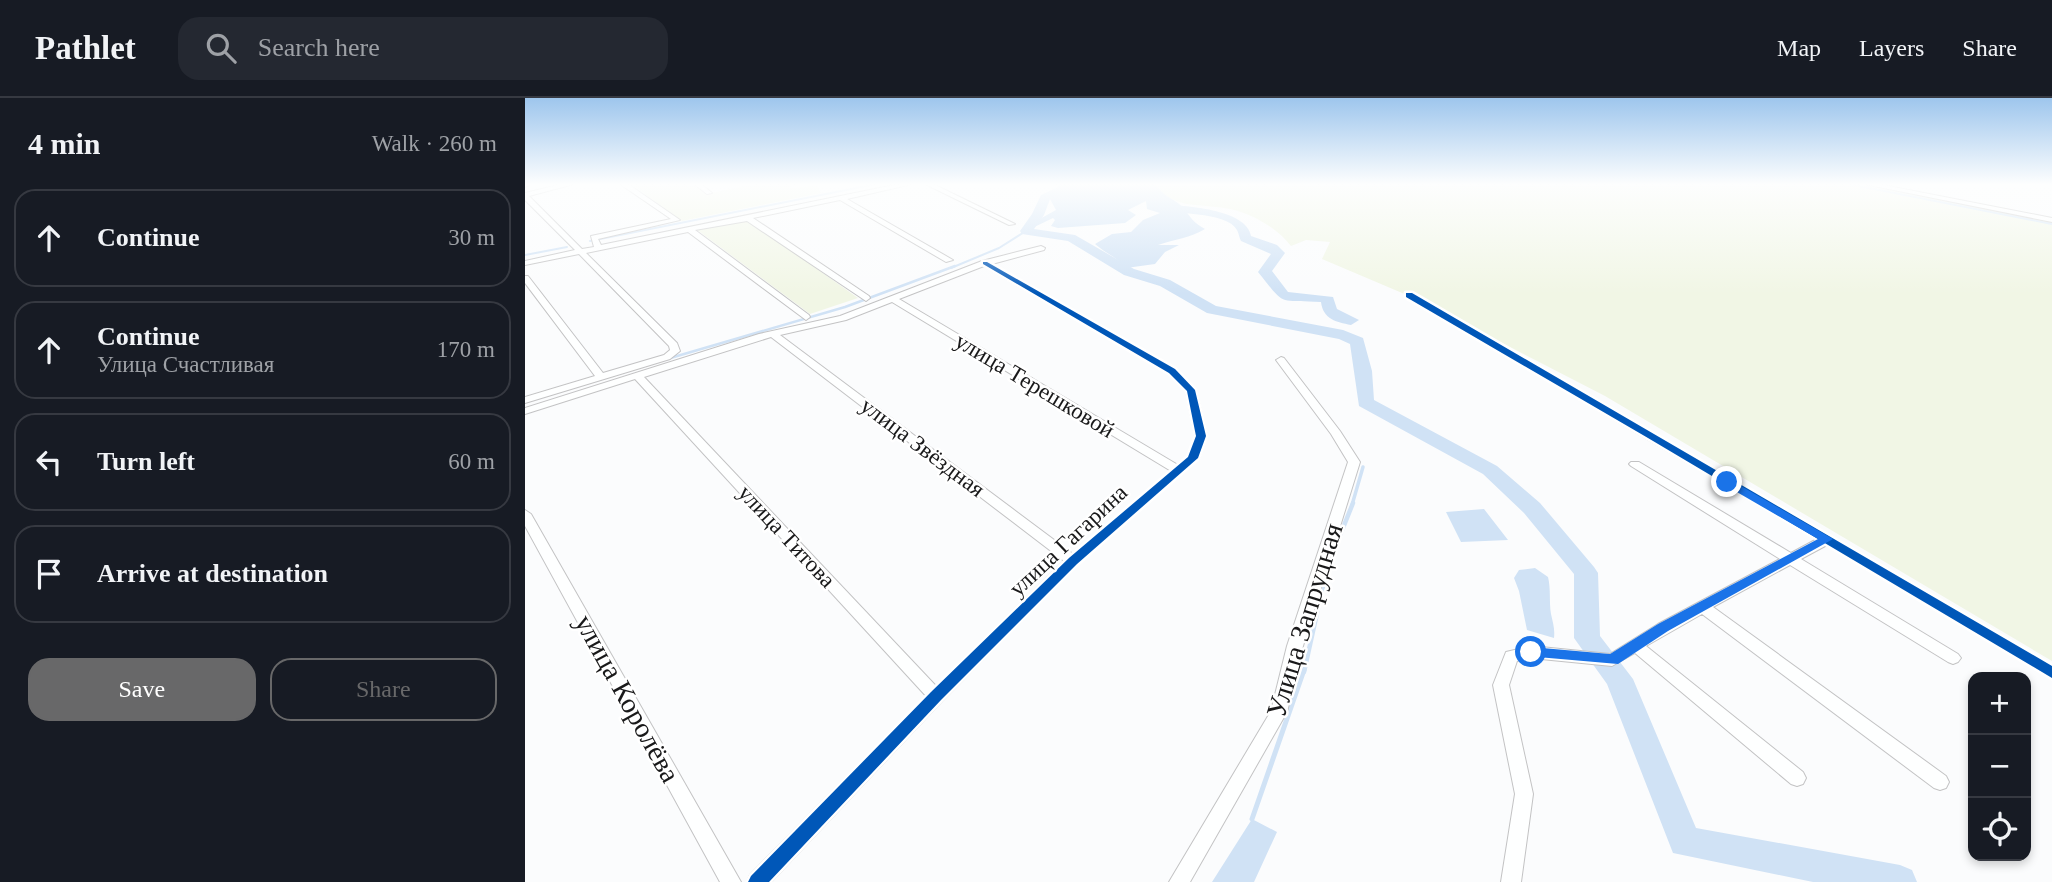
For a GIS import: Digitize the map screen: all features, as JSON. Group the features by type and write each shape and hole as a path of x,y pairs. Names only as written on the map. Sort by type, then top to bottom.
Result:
{"street":[{"path":"525,400 667,357 675,351 674,345 550,221"},
{"path":"598,247 594,238 675,222 673,221"},
{"path":"525,263 729,221"},
{"path":"750,221 866,298"},
{"path":"880,221 949,260"},
{"path":"1004,221 1011,224"},
{"path":"689,229 806,317"},
{"path":"525,411 773,334 843,318 985,263 1041,248"},
{"name":"улица Гагарина","path":"757,882 936,696 1073,561 1193,458 1201,436 1191,390 1183,381 1150,358 985,263"},
{"path":"525,278 600,376"},
{"path":"1409,295 2052,673"},
{"name":"улица Терешковой","path":"893,299 1178,470"},
{"name":"улица Звёздная","path":"773,334 1073,561"},
{"name":"Улица Запрудная","path":"1179,882 1279,712 1295,646 1353,462 1336,433 1281,360"},
{"name":"улица Титова","path":"637,375 936,696"},
{"path":"1635,464 1953,659"},
{"name":"улица Королёва","path":"525,514 731,882"},
{"path":"1511,882 1524,794 1501,685 1511,656 1531,652 1612,660 1827,539"},
{"path":"1703,607 1940,782"},
{"path":"1636,646 1797,778"}],"green space":[{"path":"749,221 858,298 810,314 696,229"},
{"path":"1260,221 2052,222 2052,661 1605,396 1421,301 1322,259 1330,242 1306,240 1291,246"}],"water":[{"path":"1036,221 1048,221 1026,231"},
{"path":"1055,221 1128,221 1058,228 1051,226"},
{"path":"1142,221 1194,221 1205,229 1158,245 1179,245 1165,252 1155,264 1126,268 1095,244 1112,234 1131,232"},
{"path":"1484,509 1508,540 1461,542 1446,512"},
{"path":"1535,568 1548,577 1554,638 1527,630 1514,578 1519,570"},
{"path":"1252,819 1277,832 1254,882 1212,882"}],"waterway":[{"path":"590,241 692,221"},
{"path":"1034,221 1026,231 1071,238 1129,272 1165,283 1212,310 1343,335 1357,341 1364,371 1365,402 1490,470 1532,508 1586,573 1587,638 1619,679 1685,842 1900,882"},
{"path":"1234,221 1244,230 1245,238 1278,253 1265,272 1283,295 1293,298 1323,298 1328,300 1329,309 1334,315 1351,320"},
{"path":"2035,221 2052,224"},
{"path":"951,268 999,248 1026,231"},
{"path":"525,255 567,247"},
{"path":"667,359 845,307 955,266"},
{"path":"1352,505 1363,467"},
{"path":"1304,672 1327,568 1353,503"},
{"path":"1252,819 1304,670"}],"cycle path":[{"path":"757,882 936,696 1073,561 1193,458 1201,436 1191,390 1172,371 985,263"},
{"path":"1409,295 2052,673"}],"route":[{"path":"1531,652 1612,660 1663,628 1827,539 1727,482"}]}
